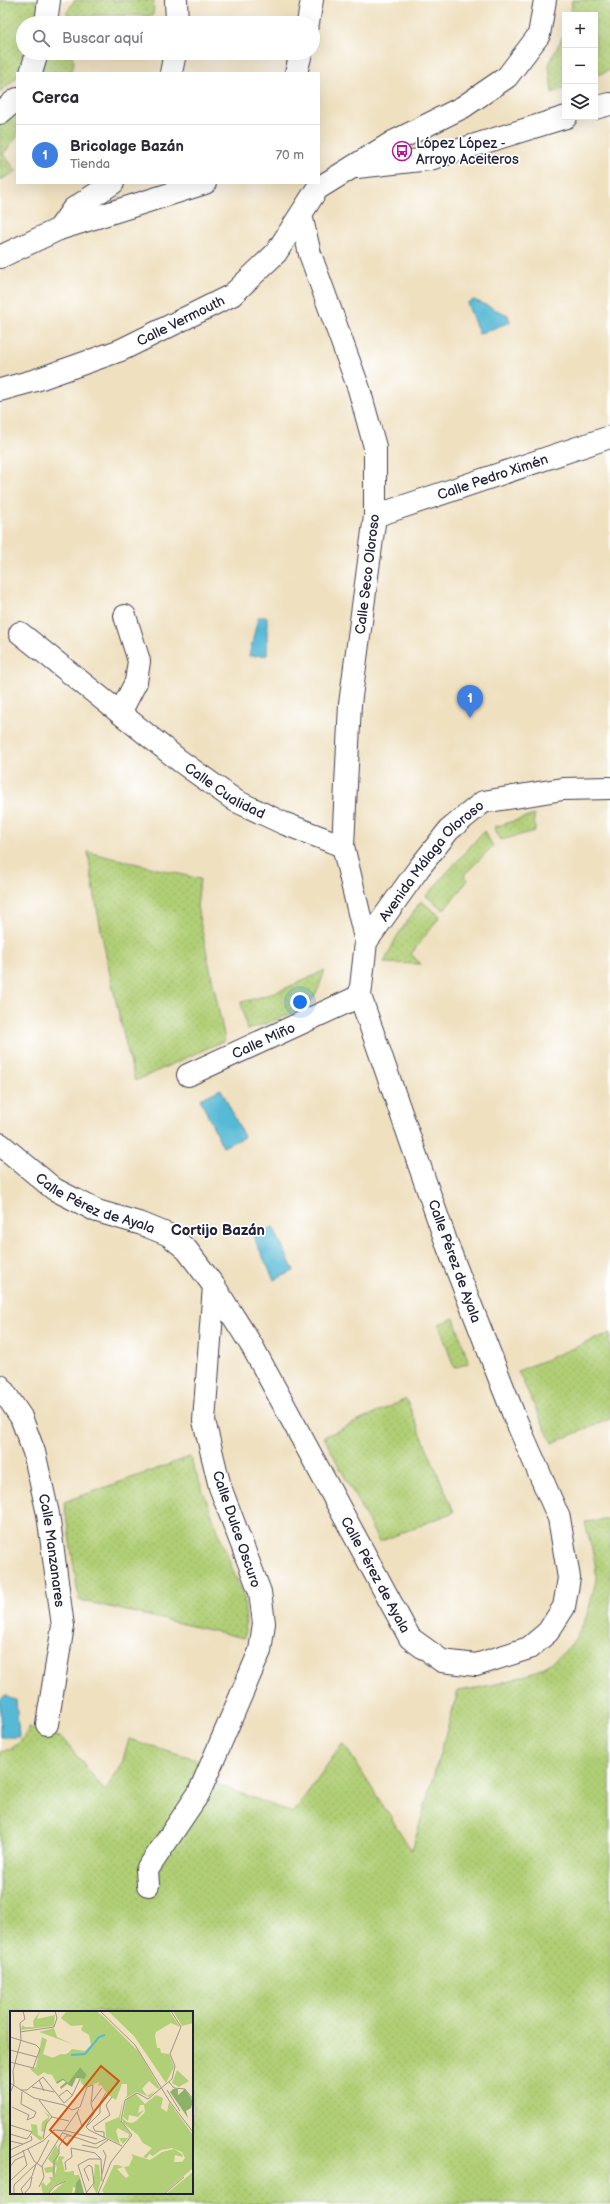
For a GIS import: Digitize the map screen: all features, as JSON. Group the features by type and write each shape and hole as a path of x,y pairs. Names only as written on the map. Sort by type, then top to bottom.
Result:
{"street":[{"path":"47,16 49,0"},
{"path":"176,0 177,16"},
{"path":"309,16 312,0"},
{"path":"320,182 351,168 393,142 463,107 507,77 539,35 545,0"},
{"path":"31,72 35,60"},
{"path":"171,72 174,60"},
{"path":"296,72 299,60"},
{"path":"0,113 16,100"},
{"path":"598,107 610,104"},
{"path":"351,168 430,159 562,118"},
{"path":"59,229 73,209 111,184"},
{"path":"0,256 59,229 202,184"},
{"name":"Calle Vermouth","path":"0,390 36,380 121,350 232,295 276,252 301,215 312,186"},
{"name":"Calle Seco Oloroso","path":"301,215 310,254 359,389 375,447 375,516 350,704 343,846 366,942"},
{"name":"Calle Pedro Ximén","path":"375,516 610,438"},
{"path":"120,713 136,682 139,661 126,616"},
{"name":"Calle Cualidad","path":"20,633 180,761 236,801 283,823 343,846"},
{"name":"Avenida Málaga Oloroso","path":"360,996 366,942 419,868 449,830 483,802 563,789 610,788"},
{"name":"Calle Miño","path":"188,1075 360,996"},
{"name":"Calle Pérez de Ayala","path":"0,1144 54,1189 97,1211 142,1224 169,1235 187,1250 214,1286 252,1346 410,1638 442,1661 476,1665 529,1648 548,1632 564,1606 569,1578 559,1518 515,1418 448,1247 360,996"},
{"name":"Calle Dulce Oscuro","path":"148,1885 147,1870 199,1793 260,1650 264,1623 260,1592 220,1487 204,1420 214,1286"},
{"name":"Calle Manzanares","path":"0,1386 21,1417 34,1452 48,1514 63,1626 47,1724"}],"green space":[{"path":"0,0 39,0 38,16 16,16 16,60 25,60 20,72 16,72 16,78 0,92"},
{"path":"75,0 154,0 153,16 68,16 67,12"},
{"path":"572,0 610,0 610,70 598,75 598,12 571,12"},
{"path":"562,38 562,89 552,93 549,64"},
{"path":"44,60 73,60 74,63 71,72 40,72"},
{"path":"16,112 16,138 3,154 16,172 0,180 0,124"},
{"path":"534,815 535,831 501,840 494,827"},
{"path":"484,831 493,846 464,875 468,880 444,910 426,896"},
{"path":"88,852 200,879 197,907 225,1040 135,1081 108,967"},
{"path":"421,901 440,916 411,954 421,964 384,963 396,938"},
{"path":"325,970 315,995 304,1007 289,1015 247,1030 241,1002 284,989"},
{"path":"454,1318 469,1363 454,1368 439,1324"},
{"path":"610,1333 610,1419 552,1443 518,1371"},
{"path":"406,1399 454,1512 379,1542 324,1437"},
{"path":"190,1457 244,1599 246,1623 244,1638 79,1600 64,1502"},
{"path":"610,1519 610,2204 0,2204 0,1752 10,1749 18,1744 29,1727 62,1738 105,1791 122,1763 129,1739 199,1760 193,1775 293,1813 343,1743 412,1851 458,1691 481,1687 523,1676 542,1668 558,1657 572,1642 583,1624 596,1582 594,1557 585,1522"}],"water":[{"path":"474,300 508,315 510,322 479,334 467,303"},
{"path":"258,617 267,617 267,655 249,656"},
{"path":"221,1089 244,1137 223,1147 200,1099"},
{"path":"273,1227 294,1271 274,1280 253,1236"},
{"path":"5,1695 16,1700 19,1737 0,1737 0,1701"}],"place":[{"name":"López López - Arroyo Aceiteros","path":"402,151"},
{"name":"Bricolage Bazán","path":"470,718"}],"district":[{"name":"Cortijo Bazán","path":"218,1230"}]}
